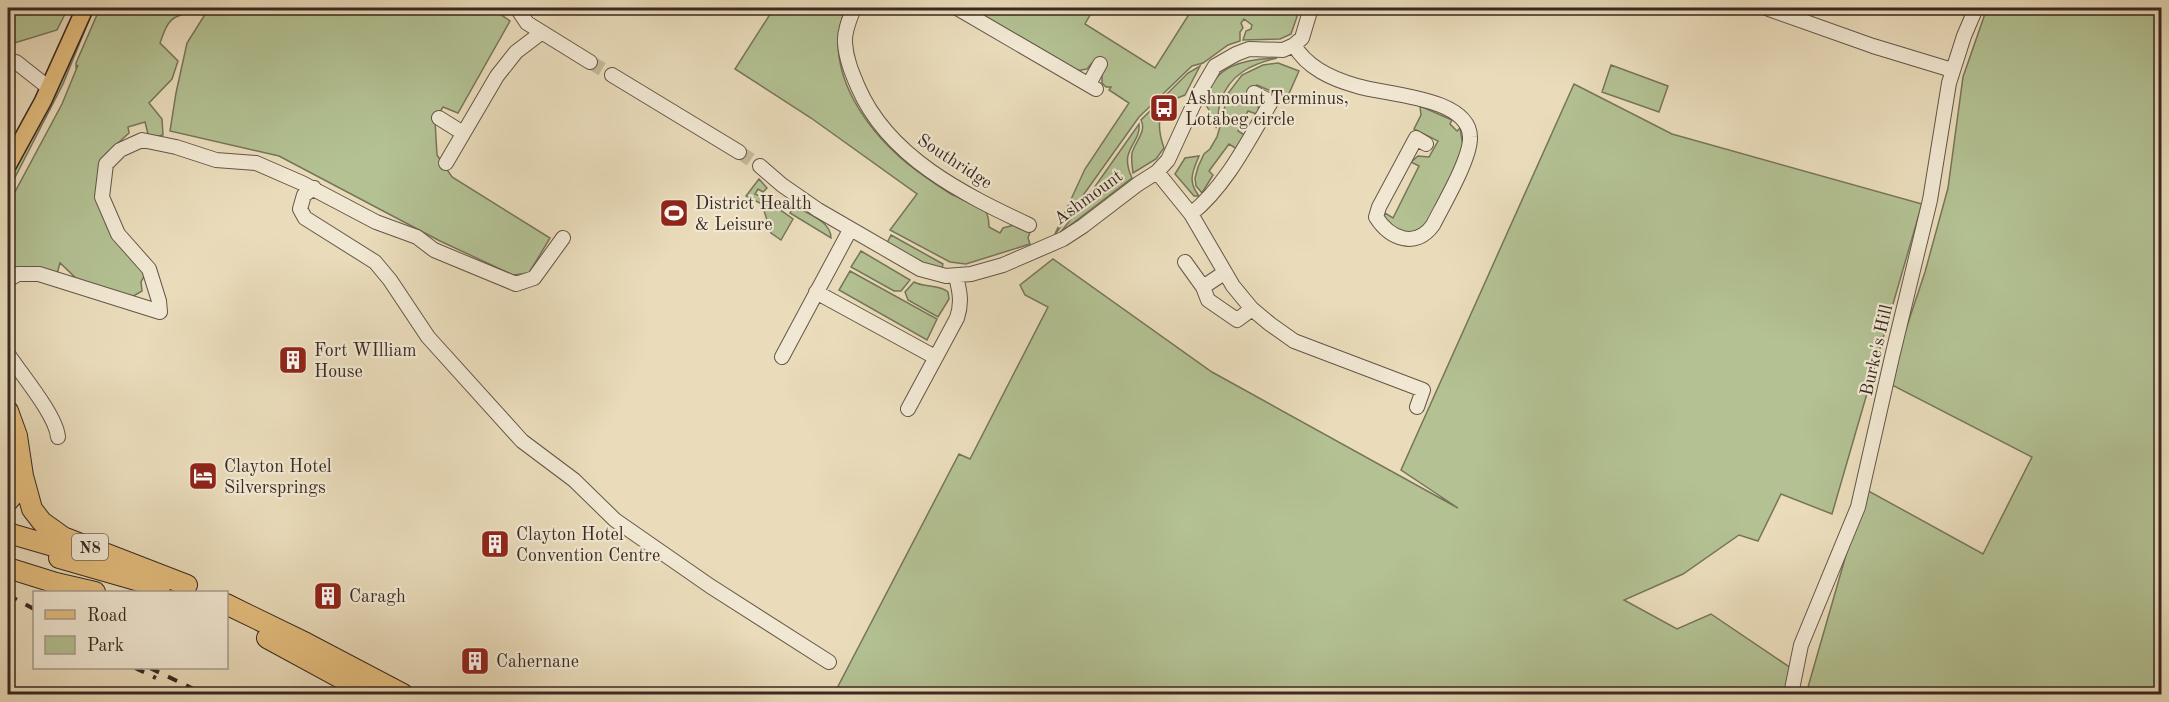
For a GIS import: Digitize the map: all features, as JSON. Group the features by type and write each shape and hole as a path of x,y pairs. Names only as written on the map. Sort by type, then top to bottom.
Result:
{"highway":[{"name":"N8","path":"8,411 17,436 22,476 32,509 42,522 63,537 188,590"},
{"path":"8,501 15,493 22,476"},
{"name":"N8","path":"8,533 188,590"},
{"name":"N8","path":"8,542 148,583 188,590"},
{"path":"8,568 91,591"},
{"path":"228,605 403,694"},
{"path":"228,619 370,694"}],"main road":[{"path":"8,165 49,88 85,8"}],"street":[{"path":"517,8 527,23 590,62"},
{"name":"Southridge","path":"854,8 845,41 849,68 874,118 897,144 923,165 998,218 1029,225"},
{"path":"957,8 1092,87 1100,64"},
{"path":"1311,8 1302,38 1294,45 1301,57 1322,72 1357,86 1440,105 1462,117 1468,125 1471,139 1464,163 1433,225 1426,234 1407,240 1384,229 1376,217 1379,207 1416,138 1426,144"},
{"path":"1766,8 1874,46 1952,70"},
{"name":"Burke's Hill","path":"1791,694 1801,645 1858,507 1930,200 1952,70 1976,8"},
{"path":"446,163 497,76 516,52 541,33"},
{"name":"Ashmount","path":"760,165 782,185 850,230 924,271 956,277 1003,265 1063,239 1083,226 1157,172 1168,160 1197,97 1215,66 1249,49 1283,50 1294,45"},
{"path":"8,64 16,62 49,88"},
{"path":"612,75 739,152"},
{"path":"1191,214 1206,202 1242,151 1271,102 1254,93"},
{"path":"439,118 464,133"},
{"path":"8,280 18,273 39,274 160,312 149,269 118,234 102,197 106,164 120,150 142,140 177,147 216,160 256,163 314,188 376,222 417,237 434,250 516,284 534,278 563,238"},
{"path":"1157,172 1191,214 1224,273 1252,309 1294,341 1423,390 1417,407"},
{"path":"314,188 304,195 300,209 305,218 375,262 390,280 428,337 522,441 574,480 615,520 710,586 829,662"},
{"path":"782,357 850,230"},
{"path":"1185,262 1203,287 1208,300 1238,321 1252,309"},
{"path":"1203,287 1224,273"},
{"path":"908,409 957,318 961,306 961,295 956,277"},
{"path":"816,292 935,357"},
{"path":"8,354 50,416 58,437"}],"green space":[{"path":"8,8 68,8 57,30 8,45"},
{"path":"91,8 94,8 63,84 8,191 8,184 69,65 72,51"},
{"path":"100,8 196,8 196,11 176,17 168,23 160,43 178,61 172,79 149,103 162,119 163,135 149,138 145,122 128,127 129,133 105,155 99,175 98,201 146,273 141,282 142,291 130,298 78,280 60,263 57,274 8,276 8,205 62,104 78,65 76,67 76,63"},
{"path":"209,8 491,8 510,21 458,113 443,107 435,120 437,155 452,177 550,238 529,273 513,275 440,241 279,156 170,131 187,43"},
{"path":"774,8 846,8 839,31 839,54 844,77 853,99 866,120 899,156 917,171 951,194 984,210 988,216 989,227 1000,233 1003,228 1014,225 1030,232 1028,238 1030,244 966,264 950,262 890,230 917,194 811,118 735,69"},
{"path":"967,8 1094,8 1085,24 1155,68 1193,8 1300,8 1291,34 1280,39 1243,40 1246,31 1251,29 1252,25 1244,19 1241,23 1243,28 1240,32 1240,41 1228,45 1203,63 1192,66 1139,117 1054,236 1085,169 1129,103 1109,90 1111,87 1106,87 1102,83 1102,69 1092,63 1087,69 1075,71"},
{"path":"1987,8 2161,8 2161,694 1806,694 1865,489 1983,554 2032,457 1888,383 1925,272 1948,188 1963,77"},
{"path":"1277,58 1251,67 1230,83 1221,100 1216,128 1205,103 1214,80 1222,72 1242,63"},
{"path":"1278,63 1299,71 1287,98 1257,85 1249,100 1258,105 1259,115 1248,111 1238,131 1246,136 1237,149 1229,144 1209,171 1213,175 1202,193 1196,186 1195,178 1204,154 1217,137 1226,96 1242,75 1263,65"},
{"path":"1611,65 1668,86 1659,112 1602,92"},
{"path":"1200,66 1185,95 1168,104 1161,115 1160,135 1164,148 1156,159 1133,173 1132,153 1142,132 1141,120 1188,73"},
{"path":"1574,84 1672,134 1922,204 1832,514 1781,494 1758,541 1739,535 1683,574 1624,600 1677,629 1711,614 1791,668 1785,694 834,694 959,454 970,459 1048,307 1025,295 1020,285 1053,259 1212,372 1458,508 1401,470"},
{"path":"1420,106 1452,120 1450,124 1457,131 1460,128 1463,146 1449,181 1424,229 1410,235 1388,225 1383,217 1385,213 1393,218 1419,166 1411,162 1418,156 1429,157 1438,141 1414,129 1421,115"},
{"path":"1139,124 1137,137 1127,160 1132,178 1060,233 1082,205"},
{"path":"1199,156 1192,181 1199,196 1194,196 1175,174 1185,158"},
{"path":"759,179 767,188 763,192 758,189 755,194 793,219 781,240 771,233 762,204 746,196"},
{"path":"795,206 823,223 830,232 831,238 790,213"},
{"path":"891,235 943,264 942,268 927,266 887,243"},
{"path":"861,251 910,280 901,291 894,291 851,267"},
{"path":"850,271 937,319 927,340 839,290"},
{"path":"914,282 948,292 949,299 938,317 908,300 905,292"}],"tunnel":[{"path":"590,62 612,75"},
{"path":"739,152 760,166"}],"railway":[{"path":"8,595 33,608"},
{"path":"137,669 156,678"},
{"path":"152,669 204,694"}],"place":[{"name":"Ashmount Terminus, Lotabeg circle","path":"1164,108"},
{"name":"District Health & Leisure","path":"674,213"},
{"name":"Fort WIlliam House","path":"293,360"},
{"name":"Clayton Hotel Silversprings","path":"203,476"},
{"name":"Clayton Hotel Convention Centre","path":"495,544"},
{"name":"Caragh","path":"328,596"},
{"name":"Cahernane","path":"475,661"}]}
